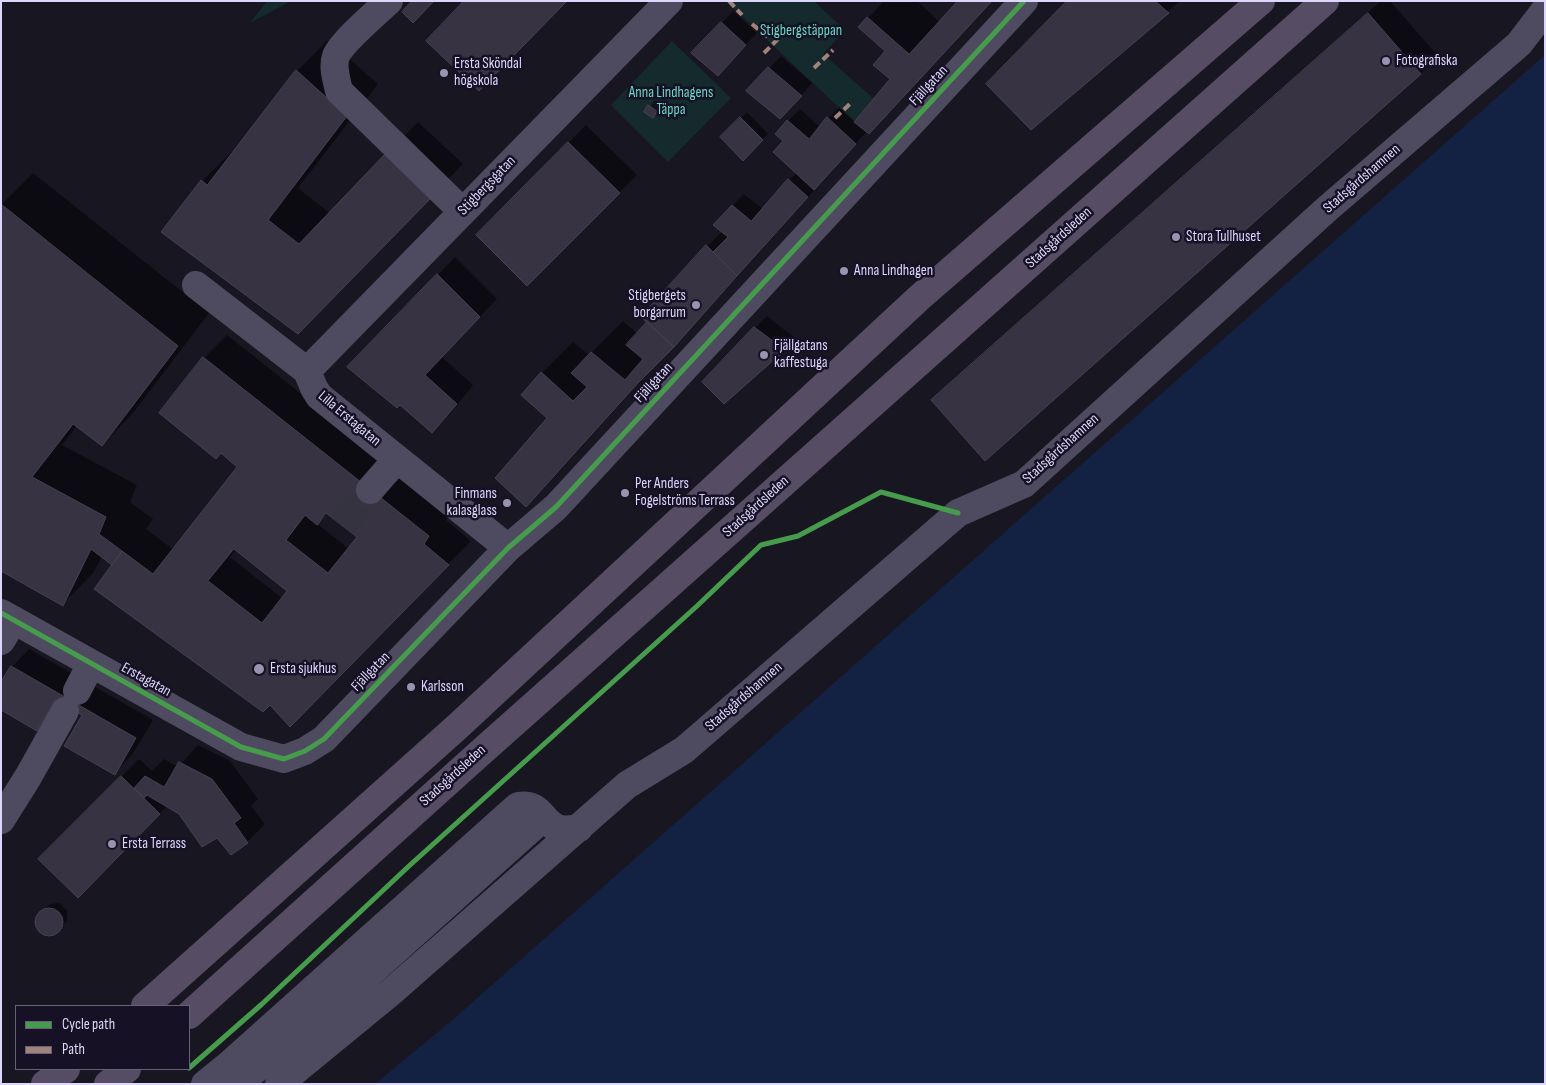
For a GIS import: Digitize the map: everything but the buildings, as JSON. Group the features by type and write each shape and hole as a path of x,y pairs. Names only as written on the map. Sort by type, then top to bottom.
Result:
{"main road":[{"path":"147,1005 457,727 920,297 1261,1"},
{"name":"Stadsgårdsleden","path":"190,1014 480,753 1325,1"},
{"path":"45,1084 65,1070"},
{"path":"108,1084 126,1070"}],"street":[{"path":"389,1 349,39 336,56 335,72 339,91 462,211"},
{"name":"Stigbergsgatan","path":"307,371 669,1"},
{"name":"Fjällgatan","path":"284,759 304,751 324,739 508,548 556,507 1024,1"},
{"name":"Stadsgårdshamnen","path":"553,826 627,785 684,750 958,513 1024,484 1328,208 1519,44 1545,10"},
{"name":"Lilla Erstagatan","path":"196,285 307,371 319,396 508,548"},
{"path":"370,490 397,459"},
{"name":"Erstagatan","path":"5,625 92,664 241,747 284,759"},
{"path":"1,820 28,777 92,664"},
{"path":"205,1084 518,806 529,805 553,826"},
{"path":"217,1084 316,1003 553,826"},
{"path":"236,1084 553,826"},
{"path":"254,1084 386,978 553,826"},
{"path":"279,1084 390,993 553,826"},
{"path":"299,1084 370,1026 538,879 553,826"}],"green space":[{"path":"267,1 291,1 250,23"},
{"name":"Stigbergstäppan","path":"726,1 814,1 845,30 823,54 873,98 854,122"},
{"name":"Anna Lindhagens Täppa","path":"672,41 731,98 668,162 611,105"}],"water":[{"path":"1545,55 1545,1084 375,1084 450,1022"}],"tunnel":[{"path":"342,526 370,490"}],"marked path":[{"path":"729,1 742,15"},
{"path":"752,24 769,38"},
{"path":"764,53 783,34"},
{"path":"814,68 833,50"},
{"path":"835,118 851,103"}],"cycle path":[{"path":"1,613 241,747 284,759 305,751 324,739 508,548 556,507 1024,1"},
{"path":"190,1067 262,1004 409,866 697,606 761,545 798,536 881,492 958,513"}],"place":[{"name":"Fotografiska","path":"1386,61"},
{"name":"Ersta Sköndal högskola","path":"444,73"},
{"name":"Stora Tullhuset","path":"1176,237"},
{"name":"Anna Lindhagen","path":"844,271"},
{"name":"Stigbergets borgarrum","path":"696,305"},
{"name":"Fjällgatans kaffestuga","path":"764,355"},
{"name":"Per Anders Fogelströms Terrass","path":"625,493"},
{"name":"Finmans kalasglass","path":"507,503"},
{"name":"Ersta sjukhus","path":"259,669"},
{"name":"Karlsson","path":"411,687"},
{"name":"Ersta Terrass","path":"112,844"}]}
